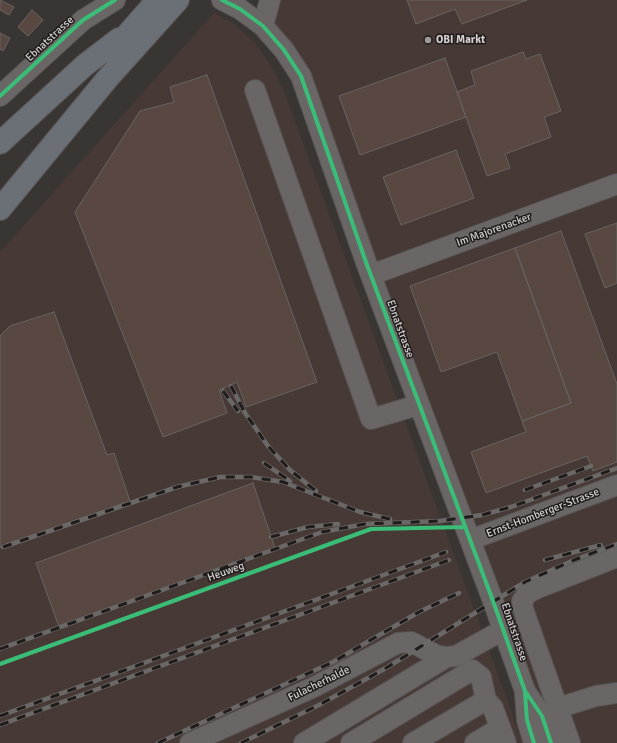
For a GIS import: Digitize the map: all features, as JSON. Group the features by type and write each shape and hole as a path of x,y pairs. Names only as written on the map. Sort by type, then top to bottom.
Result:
{"highway":[{"path":"0,188 130,30 158,0"},
{"path":"0,209 107,79 178,0"},
{"path":"0,143 85,65 130,30"}],"street":[{"name":"Ebnatstrasse","path":"0,96 83,20 115,0"},
{"name":"Ebnatstrasse","path":"222,0 240,9 263,26 294,64 306,88 418,405 503,630 524,691 527,720 534,743"},
{"path":"263,26 270,0"},
{"path":"255,90 371,419 418,405"},
{"name":"Im Majorenacker","path":"371,275 617,184"},
{"name":"Ernst-Homberger-Strasse","path":"470,540 617,485"},
{"path":"570,743 523,609 522,600 528,593 538,588 617,556"},
{"path":"310,742 447,657 456,656 503,630"},
{"name":"Fulacherhalde","path":"190,743 314,687 398,643 411,642 438,656 447,657"},
{"path":"351,743 472,670 481,677 486,700 492,708 503,735 475,743"},
{"name":"Ebnatstrasse","path":"524,691 542,716 551,743"},
{"path":"558,708 596,696 617,693"},
{"path":"413,743 486,700"}],"shaded area":[{"path":"262,0 617,0 617,743 543,743 367,265"},
{"path":"214,13 233,23 254,42 271,65 284,91 523,743 0,743 0,252"}],"building":[{"path":"0,0 14,7 9,15 0,10"},
{"path":"407,0 527,0 462,24 455,9 416,24"},
{"path":"32,10 43,20 28,36 18,27"},
{"path":"0,33 10,38 3,51 0,49"},
{"path":"523,52 526,59 540,54 561,111 544,117 551,137 505,154 510,168 487,176 457,92 475,85 471,71"},
{"path":"445,58 466,117 360,155 339,96"},
{"path":"207,75 317,382 246,407 237,382 219,390 227,413 163,437 75,212 140,111 174,102 170,87"},
{"path":"456,150 474,198 401,225 383,177"},
{"path":"617,223 617,283 605,288 585,234"},
{"path":"561,231 617,384 617,462 593,471 587,456 486,493 471,452 526,432 522,421 571,403 515,248"},
{"path":"515,248 571,403 522,421 497,352 441,372 410,286"},
{"path":"54,312 107,455 114,453 130,501 0,547 0,336 10,326"},
{"path":"253,483 275,548 59,627 36,563"}],"railway":[{"path":"231,386 245,413 268,446 290,470 316,491"},
{"path":"223,391 238,411"},
{"path":"264,463 290,481"},
{"path":"525,490 591,466"},
{"path":"0,649 322,532 365,524 440,521 482,515 511,507 617,468"},
{"path":"3,547 177,487 220,477 251,477 283,482 360,512 390,519"},
{"path":"271,537 308,527 338,524"},
{"path":"241,743 319,705 386,668 525,582 574,560 617,544"},
{"path":"545,560 601,545"},
{"path":"0,716 446,552"},
{"path":"0,725 449,560"},
{"path":"158,743 333,662 419,612 459,593"}],"cycle path":[{"path":"0,96 83,20 115,0"},
{"path":"222,0 240,9 263,26 284,50 301,76 367,265 493,601 525,691 542,716 551,743"},
{"name":"Heuweg","path":"0,664 371,529 465,527"},
{"path":"525,693 527,720 534,743"}],"place":[{"name":"OBI Markt","path":"428,40"}]}
